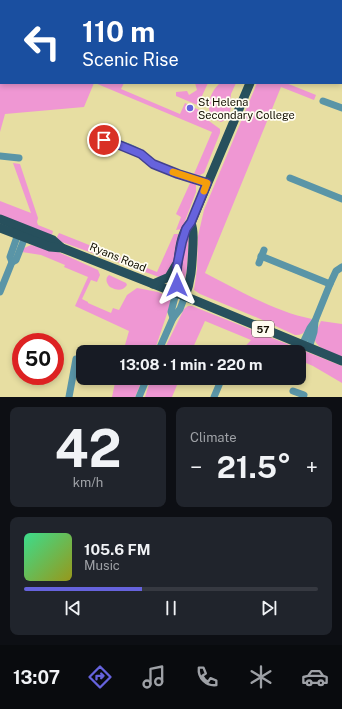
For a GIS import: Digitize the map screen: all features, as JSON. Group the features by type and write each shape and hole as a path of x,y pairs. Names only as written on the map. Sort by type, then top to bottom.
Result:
{"main road":[{"path":"176,293 177,264 187,226 191,222 250,84"},
{"name":"Ryans Road","path":"0,219 23,232"},
{"path":"185,296 190,282 193,264 193,228 191,222"},
{"name":"Ryans Road","path":"0,228 53,240 62,248 185,296 303,345"},
{"path":"153,284 169,277 177,264"},
{"name":"Ryans Road","path":"306,346 342,361"}],"street":[{"path":"323,100 342,108"},
{"path":"103,140 112,142 141,154 153,164 207,183"},
{"path":"0,156 19,158"},
{"path":"290,178 342,199"},
{"path":"0,292 12,262 10,257 23,232"},
{"path":"261,257 330,284"},
{"path":"306,345 315,330 315,321 336,271 342,267"},
{"path":"172,318 171,312 176,293"},
{"path":"161,345 172,318 180,309 185,296"},
{"path":"69,397 76,358"},
{"path":"139,397 144,385"},
{"path":"214,397 219,385"}],"shaded area":[{"path":"0,84 94,84 84,107 5,114 0,132"},
{"path":"97,84 124,84 121,89 180,114 185,103 205,113 209,121 220,129 220,133 204,173 200,175 194,174 212,132"},
{"path":"195,84 208,84 202,96 202,107 176,96 176,92 187,91 189,95 197,90"},
{"path":"219,84 236,84 231,94 230,102 232,104 230,112 226,119 221,122 215,119 209,109 210,98"},
{"path":"257,84 288,84 316,95 314,100 281,87 205,273 271,306 298,316 312,319 304,332 295,335 200,294 194,290 197,269 198,236 204,210"},
{"path":"13,163 20,164 38,218 38,225 53,231 52,235 0,218 0,201 31,213"},
{"path":"191,181 196,185 196,192 182,229 176,230 181,217 176,214"},
{"path":"59,233 157,272 174,234 179,234 172,269 169,273 159,277 59,241 57,237"},
{"path":"188,235 187,269 183,287 181,283 180,270 182,253"},
{"path":"31,245 56,251 98,270 100,275 97,282 91,280 82,299 111,313 113,308 119,310 127,295 137,288 158,292 169,297 171,302 156,345 125,345 129,331 75,306 88,277 41,255 22,252 24,248"},
{"path":"109,275 126,283 127,285 121,290 110,287 106,281"},
{"path":"188,306 192,306 290,345 246,345 251,340 205,321 194,345 166,345 184,309"},
{"path":"321,321 342,324 342,357 322,348 316,343 315,335"},
{"path":"306,352 342,366 342,383 306,363"},
{"path":"115,385 140,385 135,397 112,397"},
{"path":"149,385 177,385 172,397 145,397"}],"slow traffic":[{"path":"173,172 207,183 204,191"}],"place":[{"name":"St Helena Secondary College","path":"190,108"}],"route":[{"path":"104,140 141,154 153,164 207,183 194,216 187,226 182,242 178,256 177,285"}]}
